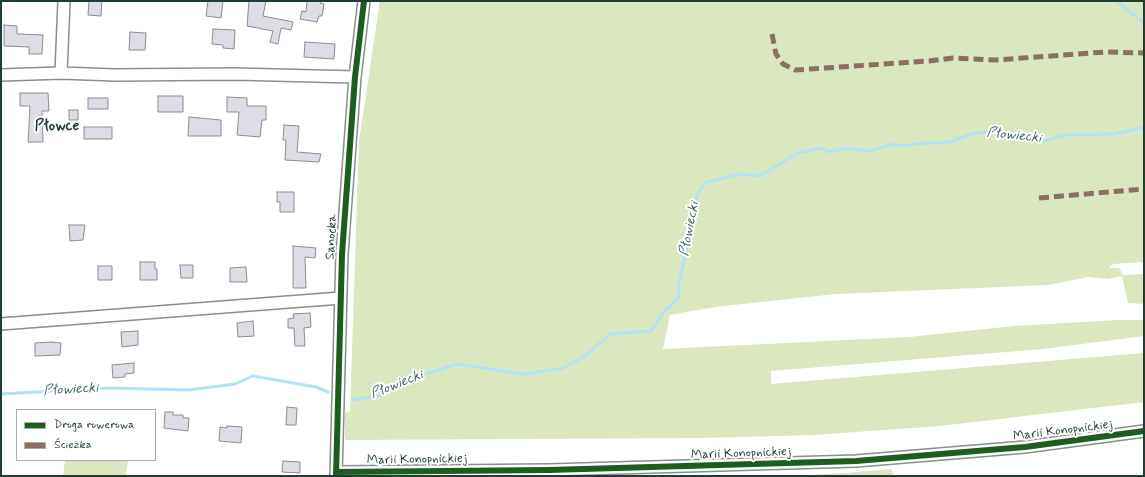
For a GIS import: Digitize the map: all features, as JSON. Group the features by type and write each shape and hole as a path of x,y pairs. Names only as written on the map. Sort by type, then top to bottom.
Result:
{"street":[{"path":"61,73 64,1"},
{"name":"Sanocka","path":"336,474 342,254 355,77 364,1"},
{"path":"1,75 61,73 115,75 236,74 355,77"},
{"path":"1,324 341,298"},
{"name":"Marii Konopnickiej","path":"336,474 549,470 856,461 1025,447 1144,431"}],"green space":[{"path":"380,1 1144,1 1144,262 1113,264 1109,268 1119,268 1123,275 1144,274 1144,304 1128,303 1122,276 1108,279 1088,277 1048,285 836,294 715,307 670,315 663,349 909,337 1014,326 1144,320 1144,336 1043,349 771,371 771,384 1144,353 1144,402 940,426 814,435 703,438 345,440 345,413 350,411 359,141"},
{"path":"65,461 128,461 126,476 63,476"},
{"path":"892,469 893,476 791,476 845,473"}],"building":[{"path":"89,1 102,1 101,16 88,15"},
{"path":"208,1 223,1 221,18 206,16"},
{"path":"249,1 266,1 263,16 293,22 291,30 281,28 278,44 270,42 273,31 247,26"},
{"path":"307,1 321,1 320,3 324,4 322,16 319,16 317,22 300,19 302,11 306,12"},
{"path":"4,25 17,26 17,34 43,35 42,54 29,54 29,47 4,46"},
{"path":"213,29 235,30 234,49 223,48 223,45 212,44"},
{"path":"130,32 146,33 145,50 129,50"},
{"path":"305,42 335,44 334,59 304,57"},
{"path":"20,93 48,93 49,111 42,111 43,142 28,142 30,106 20,106"},
{"path":"158,96 183,96 183,112 158,112"},
{"path":"227,97 247,98 247,106 266,106 266,120 262,120 260,137 237,135 239,112 227,112"},
{"path":"88,98 108,98 108,109 88,109"},
{"path":"69,110 78,110 78,120 69,120"},
{"path":"189,117 221,120 221,136 188,136"},
{"path":"284,125 299,126 297,152 321,154 319,162 285,160 286,140 283,140"},
{"path":"84,127 112,127 112,139 84,139"},
{"path":"277,192 294,192 294,212 280,212 280,202 277,202"},
{"path":"69,225 85,225 83,240 70,241"},
{"path":"293,246 316,248 315,258 305,257 306,288 293,288"},
{"path":"140,262 155,262 155,269 157,269 157,280 140,280"},
{"path":"180,265 193,265 193,278 181,278"},
{"path":"98,266 112,266 112,280 98,280"},
{"path":"246,267 247,282 230,282 230,268"},
{"path":"310,313 311,327 304,328 305,346 295,346 294,328 288,328 288,319 294,318 293,314"},
{"path":"253,321 254,336 238,337 237,323"},
{"path":"138,331 138,345 122,347 121,332"},
{"path":"35,343 61,343 60,355 35,356"},
{"path":"134,363 134,373 125,374 125,377 113,378 112,365"},
{"path":"287,407 297,408 296,425 286,425"},
{"path":"165,412 173,412 173,415 183,415 183,418 189,418 188,431 164,428"},
{"path":"227,426 242,427 241,443 219,441 220,427 227,428"},
{"path":"283,461 300,462 300,473 282,472"}],"waterway":[{"path":"1117,1 1144,23"},
{"name":"Płowiecki","path":"353,400 378,396 415,376 457,364 524,374 563,368 584,357 610,334 651,331 665,310 679,298 678,286 692,228 697,195 706,182 741,174 760,176 798,153 822,148 829,152 847,148 869,151 894,144 904,146 949,142 974,133 991,132 1007,133 1044,141 1065,135 1114,134 1144,127"},
{"name":"Płowiecki","path":"1,394 108,388 189,390 235,384 253,376 316,387 328,392"}],"marked path":[{"path":"772,34 776,54 783,64 795,70 953,58 996,60 1105,52 1144,53"},
{"path":"1039,198 1144,189"}],"cycle path":[{"path":"336,476 342,254 355,77 364,1"},
{"path":"336,472 549,470 856,461 1025,447 1144,431"}],"district":[{"name":"Płowce","path":"57,127"}]}
